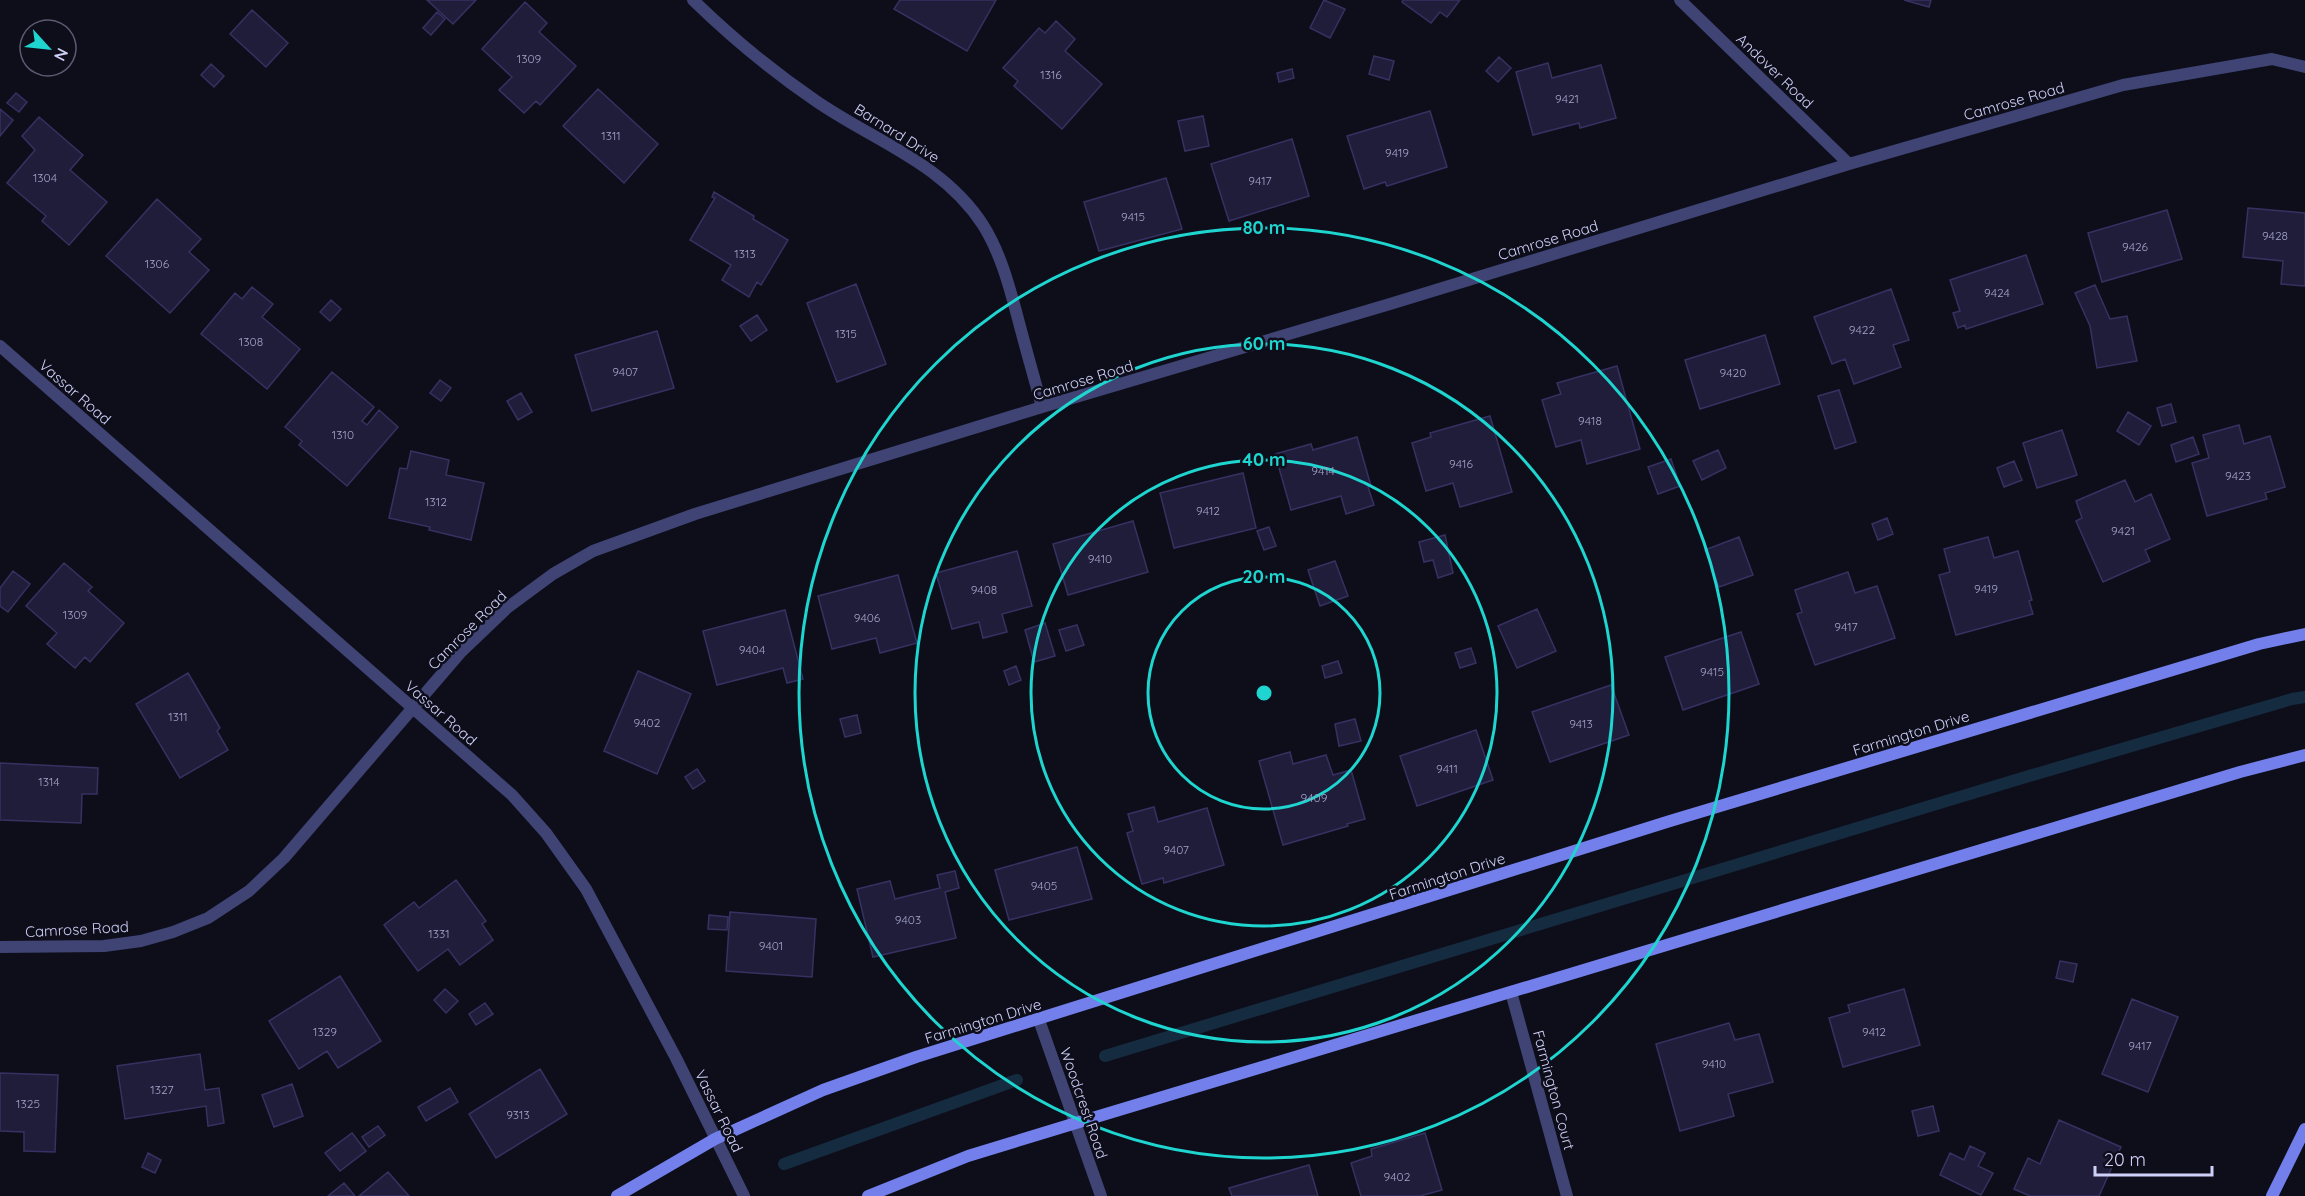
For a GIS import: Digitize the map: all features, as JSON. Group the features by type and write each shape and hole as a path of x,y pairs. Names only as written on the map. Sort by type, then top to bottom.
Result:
{"street":[{"name":"Barnard Drive","path":"693,0 732,37 817,102 918,160 952,188 983,224 996,249 1011,293 1042,407"},
{"name":"Andover Road","path":"1680,0 1849,164"},
{"name":"Camrose Road","path":"0,947 104,946 141,941 173,932 208,918 249,891 284,858 460,653 507,608 553,574 593,551 695,514 1042,407 1849,164 2123,85 2272,59 2305,67"},
{"name":"Vassar Road","path":"0,346 512,795 546,832 592,900 744,1196"},
{"name":"Farmington Drive","path":"617,1196 716,1138 823,1090 916,1058 1681,817 2259,644 2305,634"},
{"path":"868,1196 968,1156 2240,772 2305,755"},
{"name":"Farmington Court","path":"1511,992 1567,1196"},
{"name":"Woodcrest Road","path":"1039,1020 1101,1196"},
{"path":"2272,1196 2305,1130"}],"building":[{"path":"427,0 476,0 453,24"},
{"path":"900,0 996,0 967,51 894,9"},
{"path":"1324,0 1345,9 1330,38 1310,28"},
{"path":"1403,0 1460,0 1447,17 1440,12 1431,23 1402,2"},
{"path":"1904,0 1931,0 1929,7"},
{"path":"525,2 547,23 539,32 576,66 540,105 536,101 524,113 499,90 512,77 482,49"},
{"path":"252,10 288,43 266,67 230,34"},
{"path":"437,12 445,19 431,35 423,28"},
{"path":"1056,21 1075,39 1065,51 1102,84 1062,129 1014,86 1018,81 1003,68 1039,28 1045,33"},
{"path":"1374,56 1394,61 1389,80 1369,74"},
{"path":"1499,57 1511,68 1498,82 1486,71"},
{"path":"1548,63 1552,78 1601,65 1616,118 1580,128 1579,123 1533,135 1516,72"},
{"path":"211,64 224,76 214,87 201,75"},
{"path":"1292,69 1294,78 1279,82 1277,73"},
{"path":"598,89 658,144 624,183 563,126"},
{"path":"16,93 27,102 19,112 7,103"},
{"path":"0,109 13,120 0,136"},
{"path":"1430,111 1447,167 1387,186 1385,182 1364,189 1347,136"},
{"path":"1203,116 1209,146 1185,151 1178,121"},
{"path":"39,117 83,155 70,170 107,202 69,245 42,221 46,216 7,183 35,150 22,136"},
{"path":"1292,139 1309,196 1229,221 1211,164"},
{"path":"1166,178 1182,229 1099,251 1084,202"},
{"path":"714,192 788,240 761,285 757,282 749,297 722,280 731,265 690,240 715,198 712,197"},
{"path":"157,199 201,239 189,252 209,270 170,313 106,256"},
{"path":"2248,208 2305,213 2305,286 2281,284 2283,261 2243,257"},
{"path":"2167,210 2182,259 2102,282 2088,233"},
{"path":"2026,255 2043,304 1966,329 1965,325 1958,328 1953,313 1960,311 1950,280"},
{"path":"856,284 886,364 837,382 807,303"},
{"path":"2095,285 2110,319 2127,316 2137,361 2097,368 2090,326 2075,293"},
{"path":"252,287 273,304 262,317 300,349 267,389 201,334 235,293 242,299"},
{"path":"1891,289 1909,340 1893,345 1901,367 1854,384 1845,359 1832,364 1814,317"},
{"path":"331,300 341,309 330,321 320,312"},
{"path":"757,315 767,330 751,341 740,326"},
{"path":"657,331 674,388 592,411 575,355"},
{"path":"1765,335 1780,384 1700,409 1685,360"},
{"path":"1617,366 1640,449 1587,464 1581,440 1556,447 1542,400 1561,394 1557,383"},
{"path":"332,372 374,407 362,421 367,425 379,410 398,427 347,486 299,445 302,441 285,427"},
{"path":"440,380 451,388 441,401 430,393"},
{"path":"1839,390 1856,442 1835,449 1818,396"},
{"path":"521,393 532,412 518,420 507,401"},
{"path":"2171,404 2176,422 2162,426 2157,408"},
{"path":"2128,412 2151,426 2139,445 2117,431"},
{"path":"1490,416 1512,492 1460,507 1453,483 1426,491 1412,443 1431,437 1430,433"},
{"path":"2239,425 2244,444 2270,436 2285,487 2265,493 2267,499 2207,516 2192,463 2209,458 2203,435"},
{"path":"2062,430 2077,475 2037,488 2023,443"},
{"path":"1357,437 1374,505 1346,514 1341,496 1291,510 1275,454 1311,444 1313,450"},
{"path":"2193,437 2199,454 2176,462 2171,445"},
{"path":"1718,450 1726,468 1702,480 1693,461"},
{"path":"411,451 449,460 446,475 484,483 471,540 429,530 430,527 389,518 400,468 407,469"},
{"path":"1671,459 1680,486 1658,494 1648,467"},
{"path":"2014,461 2022,480 2004,487 1997,468"},
{"path":"1243,473 1256,528 1174,548 1160,493"},
{"path":"2125,480 2135,502 2151,494 2170,539 2145,550 2150,561 2103,582 2076,521 2082,518 2076,501"},
{"path":"1887,518 1893,534 1878,540 1872,524"},
{"path":"1133,521 1148,572 1068,595 1053,544"},
{"path":"1269,527 1276,546 1264,550 1257,531"},
{"path":"1445,535 1453,573 1438,578 1433,560 1424,562 1419,542"},
{"path":"1739,537 1753,575 1719,587 1705,550"},
{"path":"1988,537 1994,558 2018,551 2032,600 2029,601 2033,614 1956,635 1939,575 1950,572 1944,549"},
{"path":"1017,551 1032,606 1002,614 1007,632 983,638 979,622 952,629 936,573"},
{"path":"1335,561 1348,596 1320,606 1308,570"},
{"path":"64,563 92,587 88,591 124,623 90,662 85,657 75,668 47,644 57,633 26,606"},
{"path":"13,571 30,584 8,612 0,606 0,588"},
{"path":"1848,572 1855,593 1877,586 1895,638 1815,665 1797,614 1802,612 1795,590"},
{"path":"898,575 917,643 880,653 876,638 832,649 818,596"},
{"path":"1537,609 1556,651 1517,668 1498,626"},
{"path":"785,610 803,679 787,683 783,668 717,685 703,631"},
{"path":"1045,623 1055,656 1034,662 1025,630"},
{"path":"1077,625 1084,645 1066,651 1059,630"},
{"path":"1741,632 1759,684 1683,710 1665,657"},
{"path":"1471,648 1476,663 1460,668 1455,653"},
{"path":"1338,661 1342,673 1325,678 1322,666"},
{"path":"1016,666 1021,680 1009,685 1004,671"},
{"path":"638,671 691,694 657,774 604,751"},
{"path":"188,673 220,728 217,731 228,750 180,778 136,704"},
{"path":"1611,685 1629,735 1550,762 1532,712"},
{"path":"857,715 861,733 845,737 840,719"},
{"path":"1355,719 1361,741 1339,746 1335,724"},
{"path":"1476,730 1493,780 1417,806 1400,756"},
{"path":"1290,752 1293,764 1326,755 1333,775 1351,770 1365,819 1283,845 1259,761"},
{"path":"0,763 98,768 97,794 82,794 81,823 0,820"},
{"path":"697,769 705,781 693,789 685,777"},
{"path":"1154,807 1158,822 1207,808 1224,865 1164,883 1163,878 1142,884 1127,833 1133,831 1128,814"},
{"path":"1077,847 1092,899 1009,920 995,870"},
{"path":"955,871 959,888 945,892 956,938 873,957 857,889 890,881 895,899 940,888 937,875"},
{"path":"456,880 486,921 482,924 493,940 460,965 448,949 418,971 384,925 414,902 419,908"},
{"path":"730,912 816,919 812,977 726,971"},
{"path":"709,915 728,917 727,930 708,929"},
{"path":"2060,961 2077,964 2073,982 2056,978"},
{"path":"340,976 381,1041 338,1068 327,1051 299,1069 269,1021"},
{"path":"445,989 458,1001 446,1013 434,1000"},
{"path":"1904,989 1920,1045 1843,1067 1829,1018 1850,1012 1848,1005"},
{"path":"2132,999 2178,1017 2148,1092 2102,1074"},
{"path":"485,1003 493,1014 476,1025 469,1014"},
{"path":"1729,1023 1735,1040 1759,1034 1773,1082 1728,1094 1734,1116 1680,1131 1656,1044"},
{"path":"200,1054 205,1090 219,1088 224,1123 208,1126 206,1106 125,1119 117,1066"},
{"path":"540,1069 567,1114 496,1158 469,1114"},
{"path":"0,1073 58,1075 55,1152 24,1151 24,1132 0,1131"},
{"path":"292,1084 303,1116 274,1127 262,1095"},
{"path":"450,1088 458,1102 426,1121 418,1107"},
{"path":"1933,1106 1939,1131 1918,1136 1912,1111"},
{"path":"2059,1120 2121,1147 2099,1196 2030,1196 2014,1189 2028,1158 2040,1164"},
{"path":"378,1126 385,1135 369,1147 362,1137"},
{"path":"352,1133 366,1151 340,1171 325,1153"},
{"path":"1425,1133 1442,1190 1420,1196 1361,1196 1351,1163 1372,1156 1371,1149"},
{"path":"1970,1146 1985,1153 1978,1166 1993,1173 1981,1195 1940,1175 1950,1153 1964,1160"},
{"path":"148,1153 161,1160 155,1173 142,1167"},
{"path":"1309,1165 1318,1196 1232,1196 1229,1188"},
{"path":"388,1172 409,1196 359,1196"},
{"path":"344,1183 355,1196 328,1196"}],"waterway":[{"path":"1105,1056 2019,779 2305,697"},
{"path":"784,1164 1017,1080"}]}
